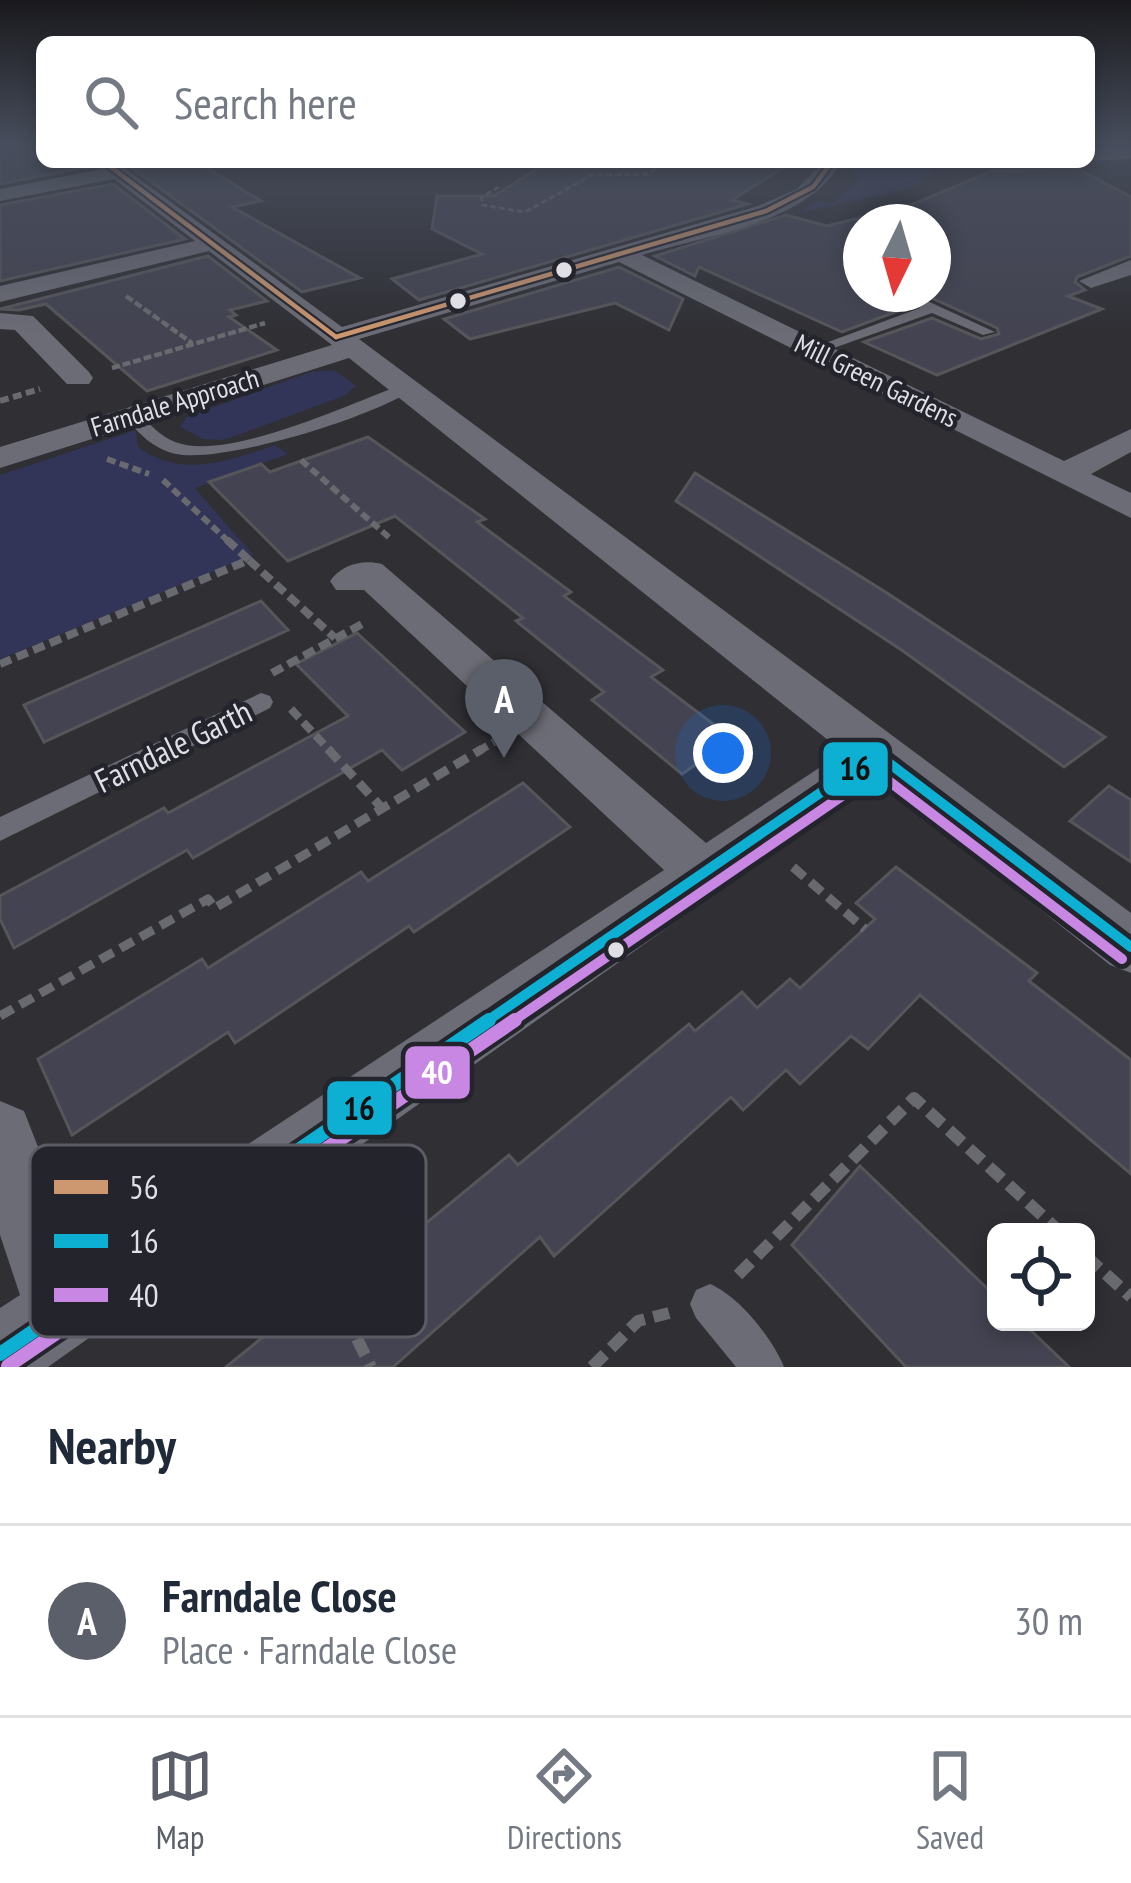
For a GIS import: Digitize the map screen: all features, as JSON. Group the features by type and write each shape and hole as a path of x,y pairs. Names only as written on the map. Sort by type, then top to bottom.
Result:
{"street":[{"path":"164,208 407,388 1131,947"},
{"name":"Farndale Approach","path":"0,458 770,208"},
{"path":"0,294 211,244"},
{"name":"Mill Green Gardens","path":"622,254 1131,507"},
{"path":"1091,281 1131,268"},
{"path":"0,321 23,322 78,378"},
{"path":"1065,474 1131,439"},
{"path":"374,585 533,718 703,872"},
{"path":"308,1145 877,754"},
{"path":"0,1135 30,1218"},
{"path":"0,1354 30,1334"}],"lane":[{"path":"812,351 921,312"},
{"path":"941,312 988,332"},
{"path":"133,416 147,433 179,450 227,451 407,388"},
{"name":"Farndale Garth","path":"0,830 261,702"},
{"path":"710,1304 763,1367"}],"path":[{"path":"499,208 525,212 533,208"},
{"path":"91,272 193,344"},
{"path":"0,401 301,312"},
{"path":"86,430 105,458 172,483 334,638"},
{"path":"261,702 273,670 334,638 374,585 393,539 272,435"},
{"path":"0,664 249,560"},
{"name":"Farndale Garth","path":"261,702 295,710 382,808"},
{"path":"0,1016 208,899 214,908 533,718"},
{"path":"757,835 865,929"},
{"path":"592,1367 638,1321 710,1304 914,1098 1050,1223"},
{"path":"1095,1264 1131,1297"},
{"path":"356,1337 371,1367"}],"shaded area":[{"path":"334,370 356,386 344,396 224,440 203,439 180,427 187,417 310,372"},
{"path":"136,430 138,447 154,457 188,465 223,461 275,445 288,454 195,488 253,555 0,659 0,475"}],"building":[{"path":"0,208 144,208 185,239 0,281"},
{"path":"187,208 233,208 360,278 302,292"},
{"path":"435,208 735,208 419,300 392,279 482,254 432,229"},
{"path":"951,208 1131,208 1131,256 1077,277 1075,282 1085,290 1068,296 1102,309 937,375 864,342 932,318 981,339 999,334 997,328 951,307"},
{"path":"786,215 827,226 843,222 843,312 896,312 842,332 699,267 695,276 655,256"},
{"path":"208,256 267,301 230,310 236,315 229,317 277,350 147,391 46,304 0,309"},
{"path":"619,267 683,299 669,330 615,303 470,339 444,319"},
{"path":"368,437 485,519 477,522 571,592 564,596 663,670 651,677 733,739 682,774 592,700 604,692 516,621 523,618 395,516 288,561 209,482 261,464 270,472"},
{"path":"695,473 1105,737 1064,767 903,651 676,501"},
{"path":"261,601 288,630 44,742 24,705"},
{"path":"357,633 465,732 402,770 382,750 193,858 187,850 14,948 0,919 0,896 348,716 296,664"},
{"path":"523,783 570,827 414,932 409,926 235,1043 228,1032 72,1135 38,1059 202,959 208,968 361,872 368,881"},
{"path":"1109,786 1131,800 1131,862 1070,821"},
{"path":"896,867 1037,973 1029,981 1131,1060 1131,1174 920,995 868,1049 851,1036 800,1084 786,1070 743,1110 731,1097 554,1256 540,1237 393,1367 226,1367 263,1337 426,1337 426,1223 509,1155 518,1165 689,1024 695,1031 742,992 757,1008 790,979 800,988 875,919 856,903"},
{"path":"860,1166 987,1288 987,1331 1031,1331 1069,1367 906,1367 792,1245"}],"transit line":[{"name":"56","path":"165,208 336,337"},
{"name":"56","path":"336,337 772,208"},
{"name":"16","path":"305,1145 877,754 1131,947"},
{"name":"40","path":"331,1145 877,772 1122,959"},
{"name":"16","path":"0,1354 30,1333"},
{"name":"40","path":"8,1366 50,1337"}],"place":[{"name":"Farndale Close","path":"504,758"}]}
